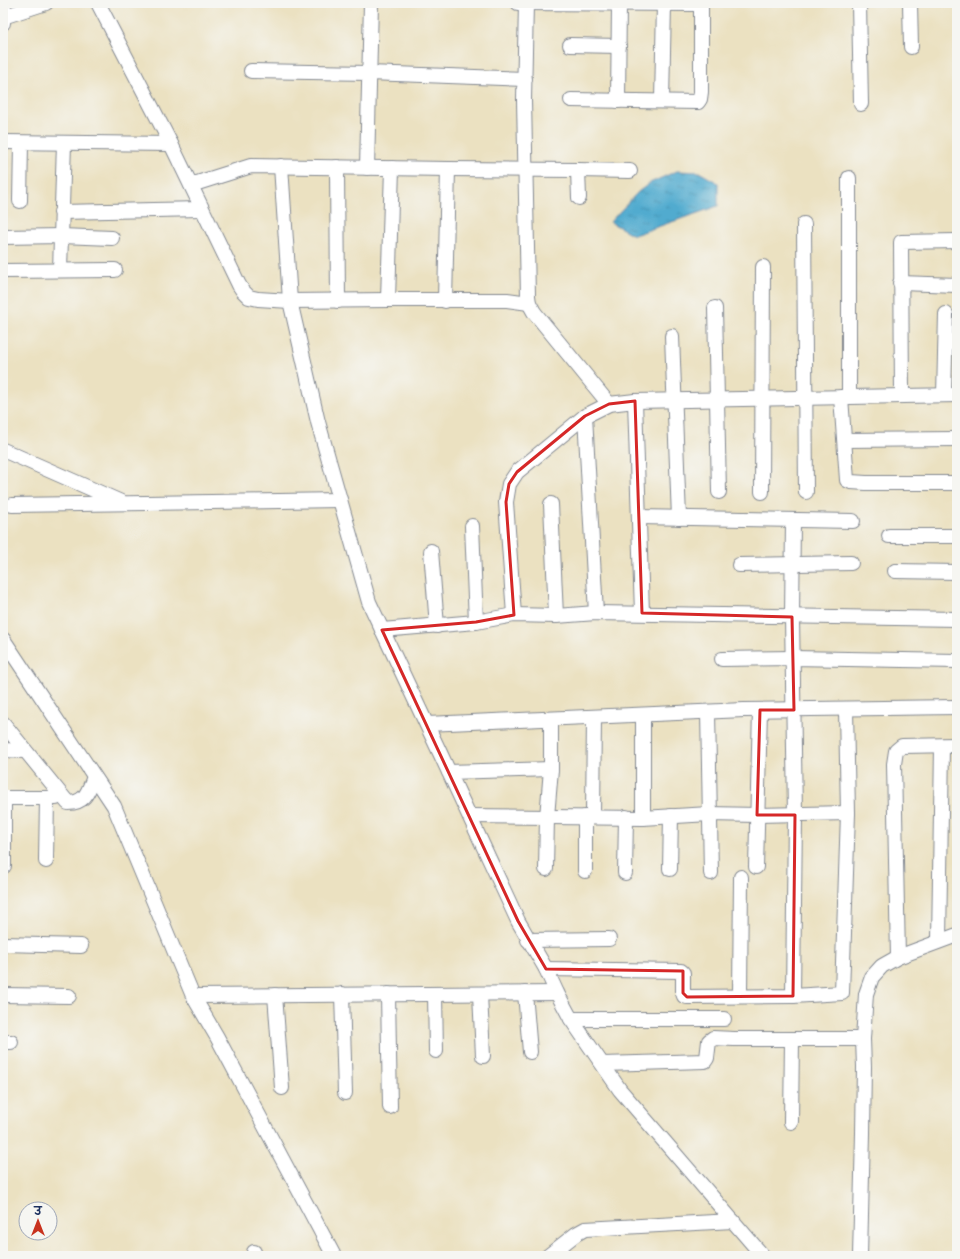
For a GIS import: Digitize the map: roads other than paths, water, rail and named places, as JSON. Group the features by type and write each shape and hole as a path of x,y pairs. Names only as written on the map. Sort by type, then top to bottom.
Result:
{"street":[{"path":"3,23 4,3"},
{"path":"3,17 46,3"},
{"path":"98,3 171,144 201,209 243,291 249,297 290,301 507,300 529,303"},
{"path":"367,168 371,3"},
{"path":"517,3 696,3 701,7 701,92 698,102 571,100"},
{"path":"526,3 525,170 527,290 529,303 534,312 609,404"},
{"path":"618,101 619,3"},
{"path":"662,101 664,3"},
{"path":"859,3 861,104"},
{"path":"910,3 911,47"},
{"path":"570,45 619,46"},
{"path":"251,71 525,79"},
{"path":"3,142 171,144"},
{"path":"20,142 20,201"},
{"path":"60,270 64,143"},
{"path":"191,186 251,166 630,171"},
{"path":"281,166 290,301 318,422 369,602 470,816 518,922 546,969 571,1019 620,1090 763,1256"},
{"path":"337,167 338,301"},
{"path":"388,300 392,168"},
{"path":"445,301 448,169"},
{"path":"578,170 579,198"},
{"path":"849,178 845,397 847,480 851,482 957,483"},
{"path":"61,212 201,209"},
{"path":"804,224 806,492"},
{"path":"3,237 60,236 112,238"},
{"path":"902,396 900,283 901,242 957,241"},
{"path":"762,492 763,267"},
{"path":"3,271 115,270"},
{"path":"900,283 957,285"},
{"path":"715,308 719,492"},
{"path":"514,615 506,502 509,484 517,472 585,416 609,404 635,401 951,395 946,314"},
{"path":"672,336 679,518"},
{"path":"635,401 642,613"},
{"path":"585,416 596,613"},
{"path":"845,440 957,439"},
{"path":"3,450 125,503"},
{"path":"12,505 340,500"},
{"path":"551,504 556,616"},
{"path":"639,517 853,521"},
{"path":"793,520 792,617 795,814 793,996"},
{"path":"472,526 476,622"},
{"path":"889,536 957,536"},
{"path":"431,551 437,626"},
{"path":"739,565 851,564"},
{"path":"895,571 957,572"},
{"path":"382,630 476,622 514,615 556,616 596,613 957,619"},
{"path":"3,639 114,806 193,996 217,1037 334,1256"},
{"path":"722,659 793,658 957,661"},
{"path":"427,724 760,710 957,707"},
{"path":"842,993 848,814 846,709"},
{"path":"756,867 760,710"},
{"path":"708,712 711,873"},
{"path":"643,715 643,818"},
{"path":"585,871 594,717"},
{"path":"546,869 547,817 551,769 551,719"},
{"path":"3,723 68,804 74,803 86,796 94,777"},
{"path":"898,957 894,764 896,751 902,746 957,745"},
{"path":"939,942 942,746"},
{"path":"3,750 25,750"},
{"path":"449,772 551,769"},
{"path":"4,866 3,798 62,798"},
{"path":"46,861 47,798"},
{"path":"470,816 643,818 709,814 848,814"},
{"path":"670,816 670,869"},
{"path":"625,873 626,817"},
{"path":"740,877 740,996"},
{"path":"860,1256 863,1039 866,994 872,976 882,966 898,957 957,935"},
{"path":"528,940 609,939"},
{"path":"3,944 81,946"},
{"path":"546,969 681,971 683,973 683,993 684,996 687,997 793,996 842,993 866,994"},
{"path":"525,993 530,1052"},
{"path":"193,996 557,993"},
{"path":"342,994 345,1094"},
{"path":"388,994 390,1107"},
{"path":"435,994 436,1051"},
{"path":"480,994 483,1056"},
{"path":"3,995 69,996"},
{"path":"275,995 282,1088"},
{"path":"571,1019 724,1019"},
{"path":"603,1064 705,1061 707,1058 709,1041 713,1038 734,1040 863,1039"},
{"path":"791,1122 792,1039"},
{"path":"548,1256 576,1234 585,1229 733,1221"}],"water":[{"path":"677,171 699,172 718,183 718,206 634,235 610,222 638,192 650,183"}]}
